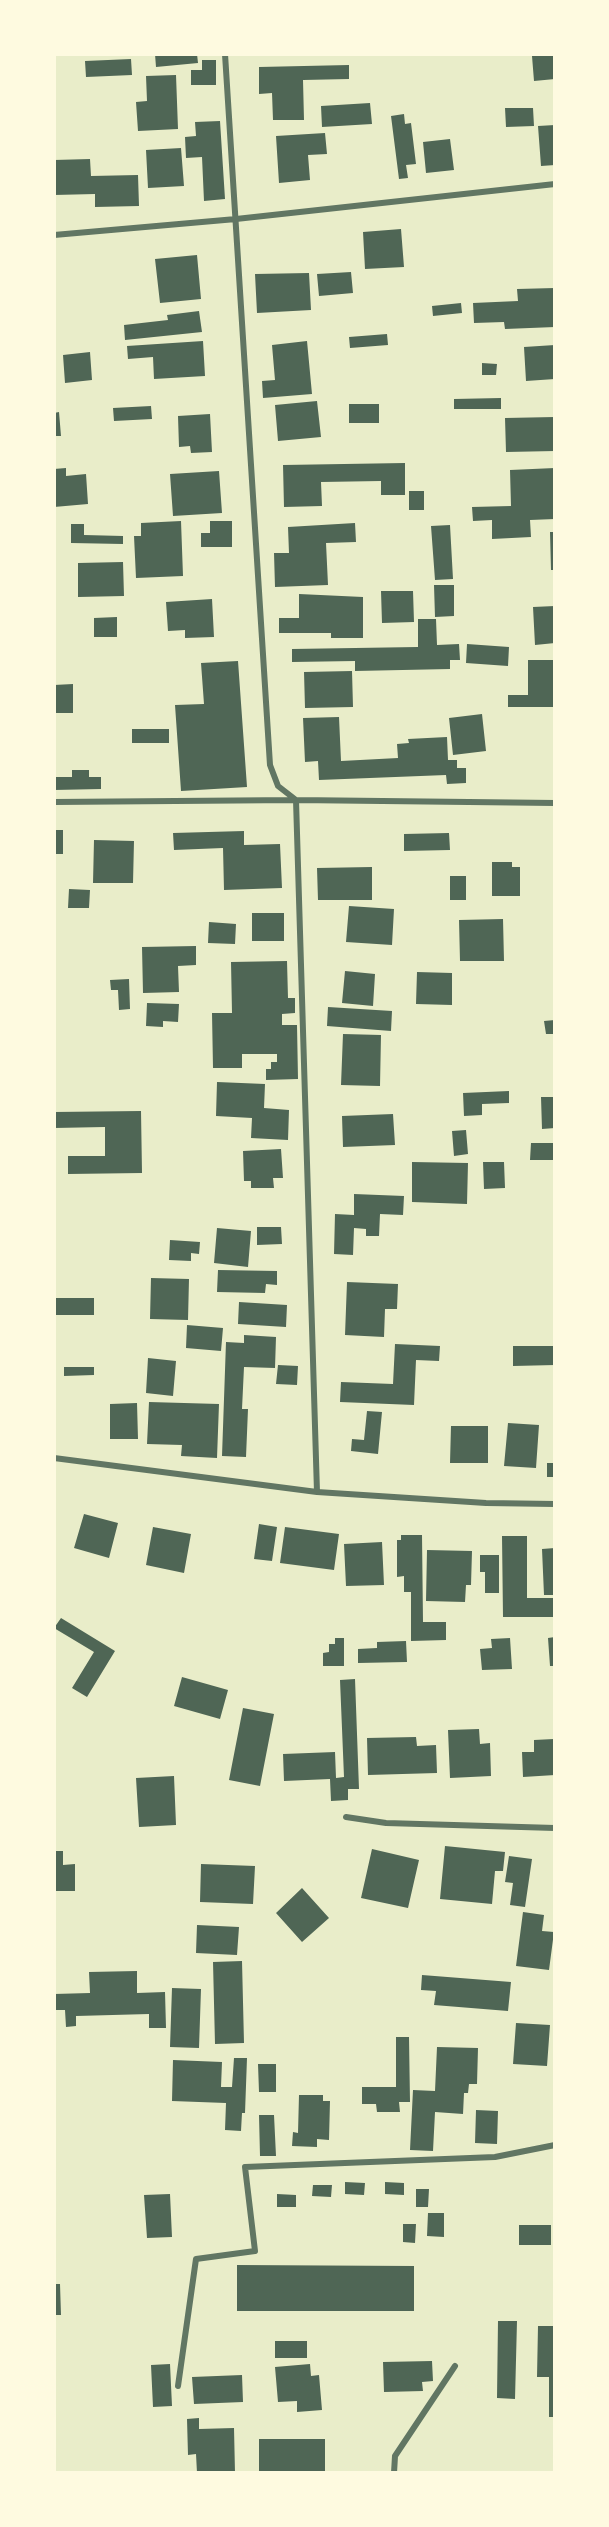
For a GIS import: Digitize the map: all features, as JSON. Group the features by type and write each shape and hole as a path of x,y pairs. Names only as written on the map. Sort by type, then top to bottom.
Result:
{"street":[{"path":"225,54 270,765 278,786 296,800"},
{"path":"54,236 236,219 555,184"},
{"path":"296,800 317,1492"},
{"path":"54,802 296,800 555,803"},
{"path":"54,1458 317,1492 486,1503 555,1504"},
{"path":"346,1817 398,1823 555,1828"},
{"path":"178,2386 195,2259 255,2251 245,2167 495,2157 555,2145"},
{"path":"394,2473 395,2456 455,2366"}],"building":[{"path":"155,54 197,54 198,63 156,67"},
{"path":"555,54 555,79 534,81 532,56"},
{"path":"131,59 132,75 86,77 85,61"},
{"path":"202,60 216,60 216,85 191,85 191,70 202,70"},
{"path":"349,65 349,79 303,80 304,120 273,120 272,93 259,94 259,67"},
{"path":"176,75 178,129 138,131 136,102 147,101 146,76"},
{"path":"370,103 372,124 322,127 321,106"},
{"path":"505,108 533,108 534,126 506,127"},
{"path":"404,114 405,124 411,123 416,164 406,165 408,178 399,179 391,116"},
{"path":"220,121 225,199 204,201 202,157 186,158 185,137 196,136 195,122"},
{"path":"555,125 555,165 541,166 538,126"},
{"path":"325,133 327,154 308,155 310,180 279,183 276,136"},
{"path":"450,139 454,170 426,173 423,142"},
{"path":"181,148 184,186 148,188 146,150"},
{"path":"90,159 91,176 138,175 139,206 95,207 95,194 54,195 54,160"},
{"path":"401,229 404,267 365,269 363,232"},
{"path":"197,255 201,299 160,303 155,259"},
{"path":"351,272 353,293 319,296 317,274"},
{"path":"309,273 311,310 257,313 255,274"},
{"path":"555,288 555,327 505,329 504,322 474,323 473,303 518,301 517,289"},
{"path":"461,303 462,313 433,316 432,306"},
{"path":"199,311 202,332 125,340 124,325 168,320 167,315"},
{"path":"387,334 388,345 350,348 349,337"},
{"path":"203,341 205,376 154,379 153,357 128,359 127,346"},
{"path":"307,341 312,394 263,398 262,381 275,380 272,345"},
{"path":"555,345 555,379 526,381 524,347"},
{"path":"90,352 92,380 65,383 63,355"},
{"path":"482,363 497,364 496,375 482,375"},
{"path":"501,398 501,409 454,409 454,399"},
{"path":"317,401 321,437 278,441 275,405"},
{"path":"349,404 379,404 379,423 349,423"},
{"path":"151,406 152,419 114,421 113,408"},
{"path":"59,412 61,436 54,436 54,413"},
{"path":"210,414 212,452 191,453 190,446 179,447 178,416"},
{"path":"555,417 555,451 506,452 505,418"},
{"path":"405,463 405,495 381,495 381,481 321,482 322,506 284,507 283,465"},
{"path":"66,468 66,476 86,474 88,504 54,507 54,469"},
{"path":"555,468 555,519 530,520 531,537 492,539 492,520 473,521 472,507 511,506 510,470"},
{"path":"219,471 222,513 173,516 170,474"},
{"path":"409,491 424,491 424,510 409,510"},
{"path":"181,521 183,576 136,578 134,536 141,536 141,523"},
{"path":"210,521 232,521 232,547 201,547 201,533 210,533"},
{"path":"355,523 356,542 326,543 328,585 275,587 274,553 289,553 288,527"},
{"path":"71,524 84,524 84,535 123,536 123,544 71,543"},
{"path":"450,525 453,579 435,580 431,526"},
{"path":"550,532 555,532 555,570 551,570"},
{"path":"123,562 124,596 78,597 78,563"},
{"path":"434,585 454,585 454,616 435,617"},
{"path":"381,591 413,591 414,622 382,623"},
{"path":"299,594 363,597 363,638 331,638 331,633 279,633 279,618 299,618"},
{"path":"212,599 214,637 185,638 185,630 168,631 166,602"},
{"path":"555,606 555,643 535,645 533,607"},
{"path":"117,617 117,637 94,637 94,618"},
{"path":"418,619 436,619 437,645 459,644 460,660 450,660 450,669 355,671 355,661 292,662 292,649 418,647"},
{"path":"467,644 509,647 508,666 466,663"},
{"path":"528,660 555,660 555,707 508,707 508,695 528,695"},
{"path":"238,661 247,787 181,791 175,705 204,704 201,663"},
{"path":"352,671 353,707 305,708 304,672"},
{"path":"73,684 73,713 54,713 54,685"},
{"path":"482,714 486,751 453,755 449,718"},
{"path":"339,717 341,761 398,758 397,744 409,743 408,739 447,737 448,760 457,760 457,768 466,768 466,783 447,784 446,775 319,780 318,761 305,762 303,718"},
{"path":"132,729 169,729 169,743 132,743"},
{"path":"72,770 89,770 89,777 101,777 101,789 54,790 54,777 72,777"},
{"path":"54,830 63,830 63,854 54,854"},
{"path":"244,831 244,845 280,844 282,888 224,890 223,848 174,850 173,833"},
{"path":"449,833 450,850 404,851 404,834"},
{"path":"94,840 134,841 133,883 93,883"},
{"path":"492,862 512,862 512,867 520,867 520,896 492,896"},
{"path":"372,867 372,900 318,900 317,868"},
{"path":"450,876 466,876 466,900 450,900"},
{"path":"69,889 90,890 89,908 68,908"},
{"path":"349,906 394,909 392,945 346,942"},
{"path":"252,913 284,913 284,941 252,941"},
{"path":"503,919 504,961 460,961 459,920"},
{"path":"209,922 236,924 235,944 208,943"},
{"path":"196,946 196,965 178,966 179,992 143,993 142,947"},
{"path":"287,961 288,998 295,998 295,1013 282,1014 282,1025 297,1025 298,1079 266,1080 266,1069 271,1069 271,1062 277,1062 277,1054 242,1054 242,1068 213,1068 212,1013 232,1013 231,962"},
{"path":"345,971 375,974 373,1006 342,1003"},
{"path":"417,972 452,973 452,1005 416,1004"},
{"path":"129,979 130,1009 119,1010 118,990 111,990 110,980"},
{"path":"147,1003 179,1004 178,1022 163,1021 163,1027 146,1026"},
{"path":"328,1007 392,1011 391,1031 327,1026"},
{"path":"555,1020 555,1034 546,1034 544,1021"},
{"path":"343,1034 381,1035 380,1086 341,1085"},
{"path":"217,1082 265,1084 264,1108 289,1110 288,1140 251,1138 252,1118 216,1116"},
{"path":"509,1091 509,1103 482,1104 482,1115 464,1116 463,1093"},
{"path":"541,1097 555,1097 555,1128 542,1129"},
{"path":"141,1111 142,1173 68,1174 68,1156 105,1156 105,1127 54,1128 54,1112"},
{"path":"393,1114 395,1145 343,1147 342,1116"},
{"path":"466,1130 468,1154 454,1156 452,1131"},
{"path":"531,1143 555,1143 555,1160 530,1160"},
{"path":"281,1149 283,1178 273,1178 274,1188 251,1188 251,1181 244,1181 243,1151"},
{"path":"412,1162 468,1163 467,1204 412,1202"},
{"path":"483,1162 504,1162 505,1188 484,1189"},
{"path":"354,1194 404,1196 403,1215 380,1214 379,1236 366,1236 366,1229 354,1228 353,1255 334,1254 335,1214 354,1215"},
{"path":"257,1227 281,1227 282,1244 257,1245"},
{"path":"217,1228 251,1231 248,1267 214,1263"},
{"path":"170,1240 200,1242 199,1254 191,1253 191,1261 169,1260"},
{"path":"218,1270 277,1271 277,1285 266,1284 265,1293 217,1292"},
{"path":"151,1278 189,1279 188,1320 150,1319"},
{"path":"347,1282 398,1284 397,1309 385,1309 384,1337 345,1335"},
{"path":"54,1298 94,1298 94,1315 54,1315"},
{"path":"239,1302 287,1305 286,1327 238,1324"},
{"path":"187,1325 223,1328 221,1351 186,1348"},
{"path":"244,1335 276,1337 275,1368 244,1367 242,1409 248,1409 246,1457 222,1456 226,1342 244,1343"},
{"path":"395,1344 440,1346 439,1361 416,1360 414,1405 340,1402 341,1382 393,1384"},
{"path":"513,1346 555,1346 555,1365 513,1366"},
{"path":"148,1358 176,1361 173,1396 146,1393"},
{"path":"278,1365 298,1366 297,1385 276,1384"},
{"path":"64,1367 94,1367 94,1375 64,1376"},
{"path":"149,1402 219,1404 217,1458 181,1456 182,1445 147,1444"},
{"path":"137,1403 138,1439 110,1439 110,1404"},
{"path":"367,1411 382,1412 378,1454 351,1451 352,1439 364,1440"},
{"path":"508,1423 539,1425 536,1468 504,1466"},
{"path":"451,1426 488,1426 488,1463 450,1463"},
{"path":"547,1463 555,1463 555,1477 547,1477"},
{"path":"84,1514 118,1523 109,1558 74,1548"},
{"path":"259,1524 277,1527 272,1561 254,1559"},
{"path":"153,1527 191,1534 184,1573 146,1565"},
{"path":"285,1527 339,1534 334,1570 280,1563"},
{"path":"401,1535 422,1535 423,1622 446,1622 446,1640 411,1641 411,1592 404,1592 404,1576 397,1577 397,1540 401,1540"},
{"path":"502,1536 527,1536 527,1598 555,1598 555,1617 503,1617"},
{"path":"382,1542 384,1585 346,1586 344,1544"},
{"path":"555,1548 555,1595 544,1595 542,1549"},
{"path":"427,1550 472,1551 471,1585 466,1585 465,1602 426,1601"},
{"path":"480,1555 499,1555 499,1593 485,1593 485,1572 480,1572"},
{"path":"61,1618 115,1651 87,1697 72,1688 94,1652 54,1628"},
{"path":"555,1637 555,1666 550,1666 548,1638"},
{"path":"335,1638 344,1638 344,1666 323,1666 323,1653 329,1652 329,1644 335,1644"},
{"path":"510,1638 512,1669 482,1670 480,1649 492,1648 491,1639"},
{"path":"406,1641 407,1662 358,1663 358,1649 377,1648 377,1642"},
{"path":"182,1677 228,1690 220,1719 174,1706"},
{"path":"355,1679 359,1789 348,1789 348,1800 331,1801 330,1779 284,1781 283,1754 335,1752 336,1778 344,1777 340,1680"},
{"path":"243,1708 274,1714 260,1786 229,1780"},
{"path":"479,1729 480,1744 490,1743 491,1776 450,1778 448,1730"},
{"path":"416,1737 417,1746 436,1745 437,1773 368,1775 367,1738"},
{"path":"554,1739 555,1775 523,1777 522,1752 534,1752 534,1740"},
{"path":"174,1776 176,1825 139,1827 136,1778"},
{"path":"445,1846 505,1852 503,1871 495,1871 492,1904 440,1899"},
{"path":"372,1849 419,1860 408,1908 361,1898"},
{"path":"54,1851 63,1851 63,1865 75,1864 75,1891 54,1891"},
{"path":"509,1856 532,1859 525,1907 510,1905 513,1883 505,1882"},
{"path":"201,1864 255,1866 253,1904 200,1902"},
{"path":"302,1888 329,1918 302,1942 276,1913"},
{"path":"523,1912 544,1915 542,1931 554,1932 549,1970 516,1966"},
{"path":"197,1925 239,1927 237,1955 196,1953"},
{"path":"242,1961 244,2043 215,2044 213,1962"},
{"path":"137,1971 137,1993 165,1992 166,2028 149,2028 149,2014 76,2016 76,2026 66,2027 65,2010 54,2010 54,1994 90,1993 89,1972"},
{"path":"422,1975 511,1982 508,2011 434,2005 436,1991 421,1990"},
{"path":"172,1988 201,1989 199,2048 170,2047"},
{"path":"516,2023 550,2025 547,2066 513,2064"},
{"path":"396,2037 409,2037 410,2102 399,2102 400,2112 377,2112 376,2104 362,2104 362,2087 396,2087"},
{"path":"437,2047 478,2048 477,2084 469,2084 468,2093 464,2093 463,2114 435,2112 433,2151 410,2150 413,2090 435,2091"},
{"path":"234,2058 247,2058 245,2113 242,2113 241,2131 225,2130 226,2103 172,2101 173,2060 222,2062 221,2087 232,2087"},
{"path":"258,2064 276,2064 276,2092 259,2092"},
{"path":"299,2095 323,2095 323,2101 330,2101 329,2140 317,2139 317,2147 292,2146 293,2132 298,2133"},
{"path":"476,2110 498,2111 497,2144 475,2143"},
{"path":"259,2115 274,2115 276,2156 260,2156"},
{"path":"345,2182 365,2183 364,2195 345,2194"},
{"path":"385,2182 404,2183 404,2195 385,2194"},
{"path":"313,2185 332,2185 331,2197 312,2196"},
{"path":"416,2189 429,2189 428,2207 416,2207"},
{"path":"170,2194 172,2237 147,2238 144,2195"},
{"path":"277,2194 296,2195 296,2207 277,2207"},
{"path":"428,2213 444,2213 444,2237 427,2236"},
{"path":"403,2224 416,2224 415,2243 403,2242"},
{"path":"519,2225 551,2225 551,2245 519,2245"},
{"path":"237,2265 414,2266 414,2311 237,2311"},
{"path":"54,2284 60,2284 61,2315 54,2315"},
{"path":"498,2321 517,2321 515,2399 497,2398"},
{"path":"538,2326 555,2326 555,2417 549,2417 549,2377 537,2377"},
{"path":"275,2341 307,2341 307,2358 275,2358"},
{"path":"432,2361 433,2381 422,2382 423,2391 384,2392 383,2362"},
{"path":"170,2364 172,2406 153,2407 151,2365"},
{"path":"310,2364 311,2376 319,2375 322,2410 297,2412 297,2401 278,2402 275,2367"},
{"path":"242,2375 243,2402 194,2404 192,2377"},
{"path":"199,2418 199,2429 234,2428 235,2473 197,2473 196,2454 188,2455 187,2419"},
{"path":"259,2439 325,2439 325,2473 259,2473"}]}
